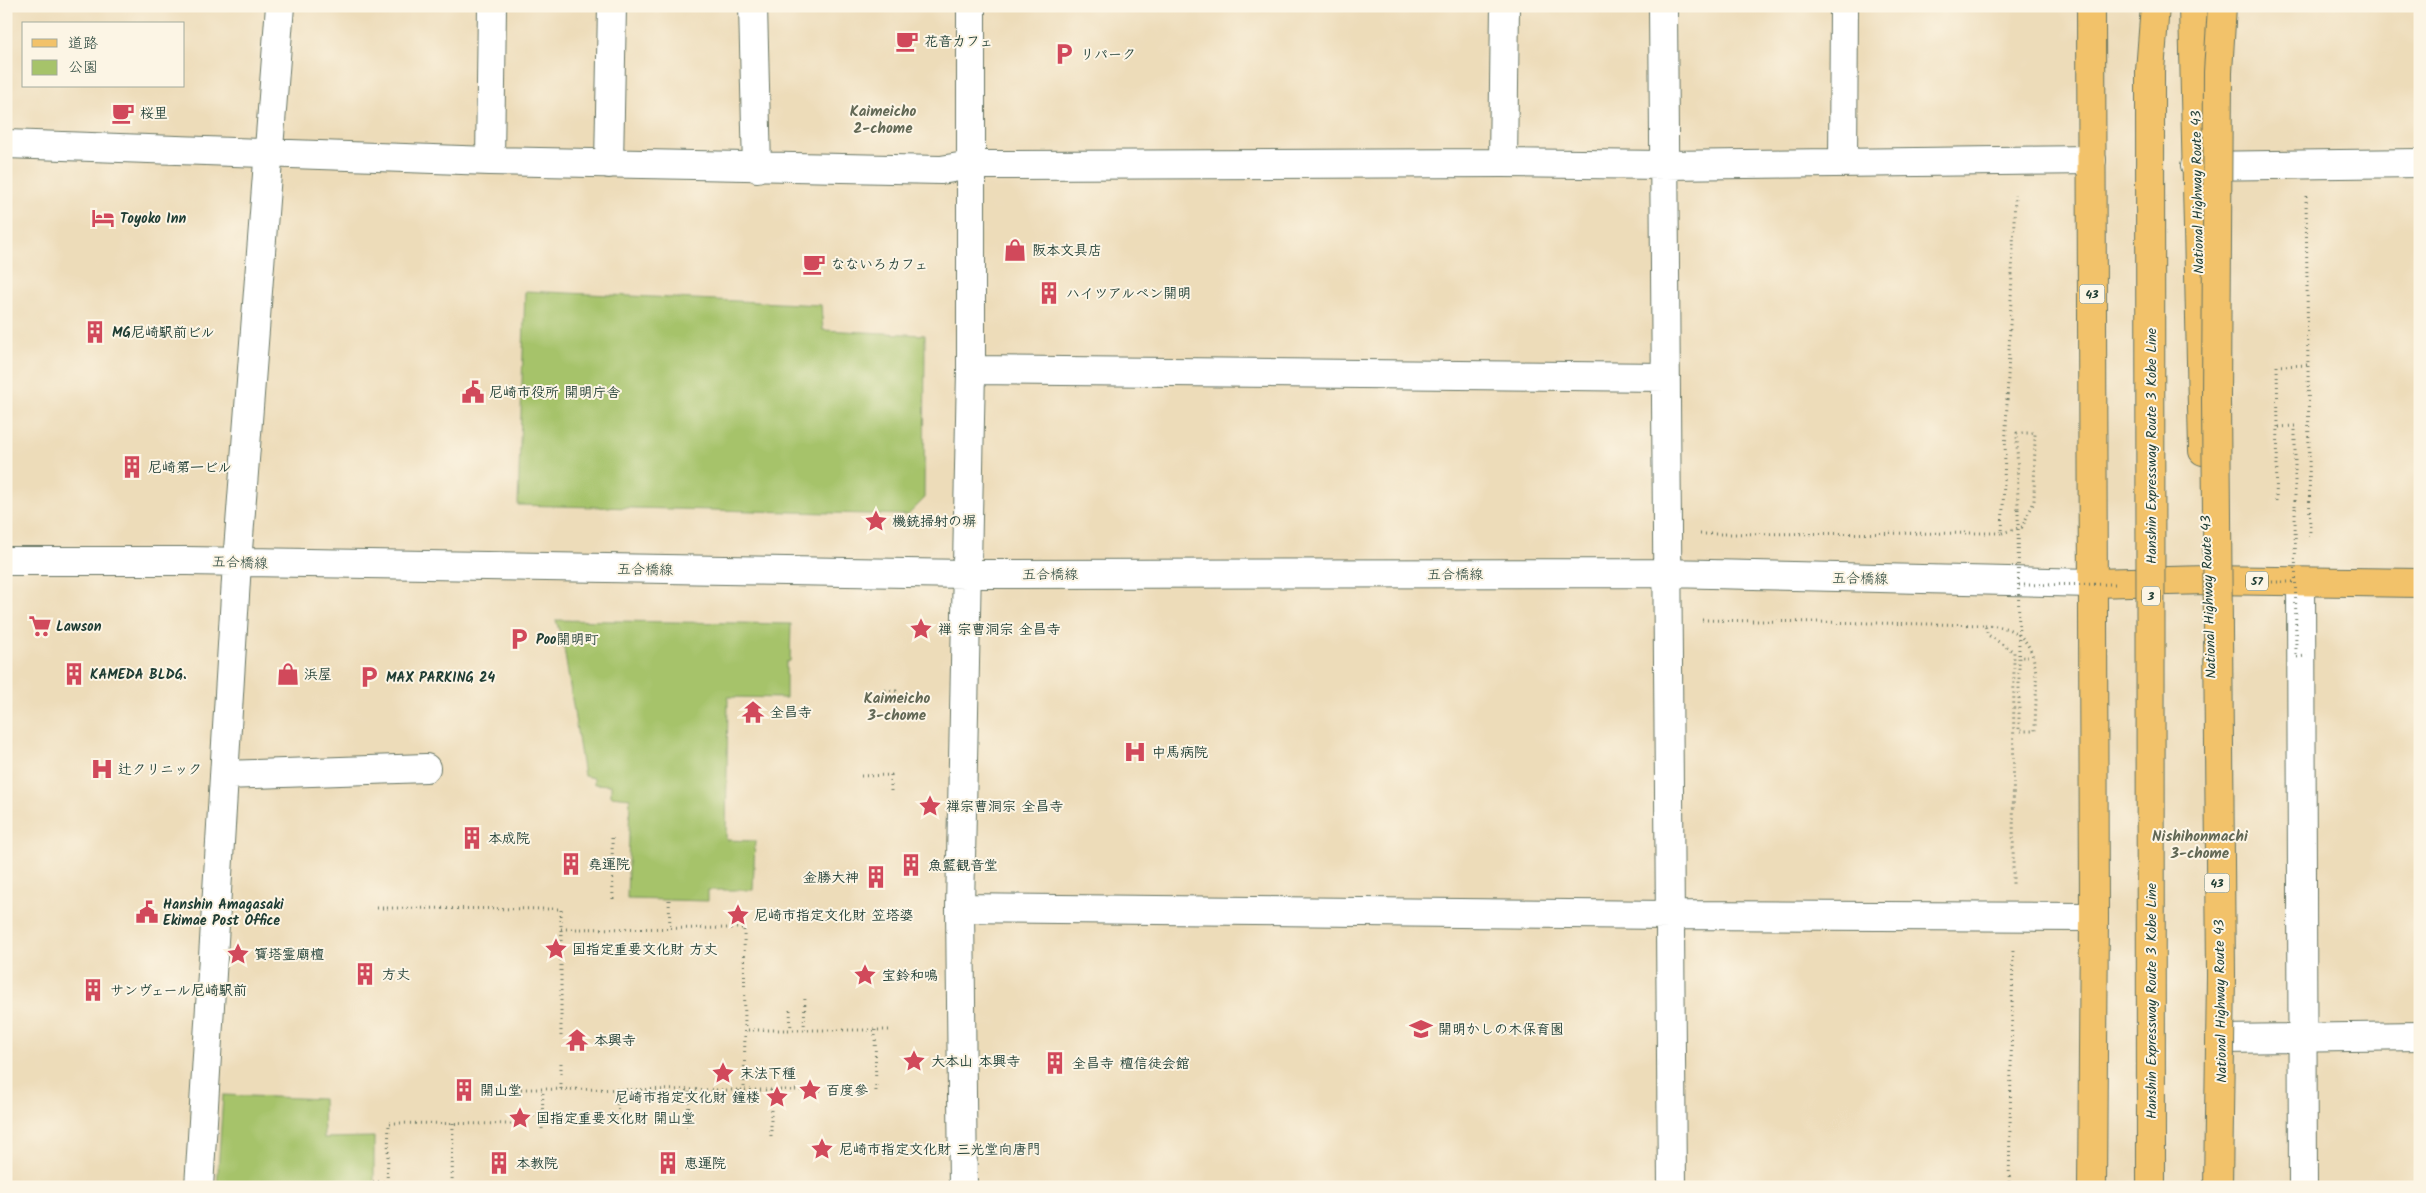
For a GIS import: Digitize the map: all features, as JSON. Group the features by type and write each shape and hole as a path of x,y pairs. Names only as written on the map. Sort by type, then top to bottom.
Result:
{"main road":[{"name":"43","path":"2091,6 2094,917 2092,1187"},
{"path":"2148,6 2150,71"},
{"name":"Hanshin Expressway Route 3 Kobe Line","path":"2151,1187 2150,71 2155,6"},
{"name":"National Highway Route 43","path":"2193,6 2207,580 2222,1039 2222,1187"},
{"path":"2218,1187 2221,975 2216,381 2218,72 2222,6"},
{"name":"57","path":"2093,583 2207,580 2420,584"}],"street":[{"path":"199,1187 237,563 280,6"},
{"path":"490,161 492,6"},
{"path":"609,164 612,6"},
{"path":"753,6 757,168"},
{"path":"963,1187 960,908 970,370 971,6"},
{"path":"1503,163 1505,6"},
{"path":"1663,6 1672,1187"},
{"path":"1843,163 1844,6"},
{"path":"6,144 490,161 757,168 940,170 970,165 1503,163 1665,165 2017,159 2092,160"},
{"path":"2196,166 2420,163"},
{"path":"970,370 1666,377"},
{"name":"五合橋線","path":"6,561 967,574 1667,573 2093,583"},
{"path":"2301,582 2303,1187"},
{"path":"224,775 426,768"},
{"path":"960,908 1670,916 2094,917"},
{"path":"2222,1039 2420,1036"}],"path":[{"path":"2002,533 2017,159"},
{"path":"2305,166 2310,537"},
{"path":"2276,500 2277,366 2308,365"},
{"path":"2278,427 2295,426 2296,656 2306,656"},
{"path":"1697,624 1703,619 2002,626 2015,632 2029,644 2035,657 2035,730 2019,731 2019,657 2018,433 2035,433 2034,502 2022,527 2002,533 1698,534"},
{"path":"1985,625 1988,635 2014,652"},
{"path":"2019,657 2028,657"},
{"path":"873,698 897,697 895,690 883,690"},
{"path":"861,776 891,776 891,791"},
{"path":"612,838 613,903"},
{"path":"669,900 670,928"},
{"path":"377,908 560,909 561,1040"},
{"path":"740,1102 745,1030 743,914"},
{"path":"561,929 744,928"},
{"path":"269,950 269,961"},
{"path":"804,995 804,1030"},
{"path":"790,1010 791,1030"},
{"path":"745,1030 889,1030"},
{"path":"875,1030 876,1094"},
{"path":"561,1063 561,1089"},
{"path":"521,1089 821,1090"},
{"path":"542,1129 543,1089"},
{"path":"617,1089 618,1129"},
{"path":"688,1128 689,1090"},
{"path":"771,1090 771,1136"},
{"path":"387,1182 388,1123 518,1124 543,1112"},
{"path":"373,1182 387,1182 387,1185 452,1185 453,1123"}],"green space":[{"path":"525,291 821,305 823,330 925,335 924,499 908,515 518,505"},
{"path":"556,620 791,624 790,661 786,662 786,698 728,697 726,840 755,841 753,890 708,890 708,901 627,899 630,798 611,796 611,785 594,784 594,778 584,776 564,648"},
{"path":"223,1095 323,1099 324,1138 374,1137 374,1187 217,1187"}],"place":[{"name":"花音カフェ","path":"907,41"},
{"name":"リパーク","path":"1064,54"},
{"name":"桜里","path":"123,113"},
{"name":"Toyoko Inn","path":"103,218"},
{"name":"阪本文具店","path":"1015,250"},
{"name":"なないろカフェ","path":"814,264"},
{"name":"ハイツアルペン開明","path":"1049,293"},
{"name":"MG尼崎駅前ビル","path":"95,332"},
{"name":"尼崎市役所 開明庁舎","path":"473,392"},
{"name":"尼崎第一ビル","path":"132,467"},
{"name":"機銃掃射の塀","path":"876,521"},
{"name":"Lawson","path":"40,626"},
{"name":"禅 宗曹洞宗 全昌寺","path":"921,629"},
{"name":"Poo開明町","path":"519,639"},
{"name":"KAMEDA BLDG.","path":"74,674"},
{"name":"浜屋","path":"288,674"},
{"name":"MAX PARKING 24","path":"369,677"},
{"name":"全昌寺","path":"753,712"},
{"name":"中馬病院","path":"1135,752"},
{"name":"辻クリニック","path":"102,769"},
{"name":"禅宗曹洞宗 全昌寺","path":"930,806"},
{"name":"本成院","path":"472,838"},
{"name":"堯運院","path":"571,864"},
{"name":"魚籃観音堂","path":"911,865"},
{"name":"金勝大神","path":"876,877"},
{"name":"Hanshin Amagasaki Ekimae Post Office","path":"147,912"},
{"name":"尼崎市指定文化財 笠塔婆","path":"738,915"},
{"name":"国指定重要文化財 方丈","path":"556,949"},
{"name":"寶塔霊廟檀","path":"238,954"},
{"name":"方丈","path":"365,974"},
{"name":"宝鈴和鳴","path":"865,975"},
{"name":"サンヴェール尼崎駅前","path":"93,990"},
{"name":"開明かしの木保育園","path":"1421,1029"},
{"name":"本興寺","path":"577,1040"},
{"name":"大本山 本興寺","path":"914,1061"},
{"name":"全昌寺 檀信徒会館","path":"1055,1063"},
{"name":"末法下種","path":"723,1073"},
{"name":"開山堂","path":"464,1090"},
{"name":"百度參","path":"810,1090"},
{"name":"尼崎市指定文化財 鐘楼","path":"777,1097"},
{"name":"国指定重要文化財 開山堂","path":"520,1118"},
{"name":"尼崎市指定文化財 三光堂向唐門","path":"822,1149"},
{"name":"本教院","path":"499,1163"},
{"name":"恵運院","path":"668,1163"}],"district":[{"name":"Kaimeicho 2-chome","path":"883,120"},
{"name":"Kaimeicho 3-chome","path":"897,706"},
{"name":"Nishihonmachi 3-chome","path":"2200,844"}]}
